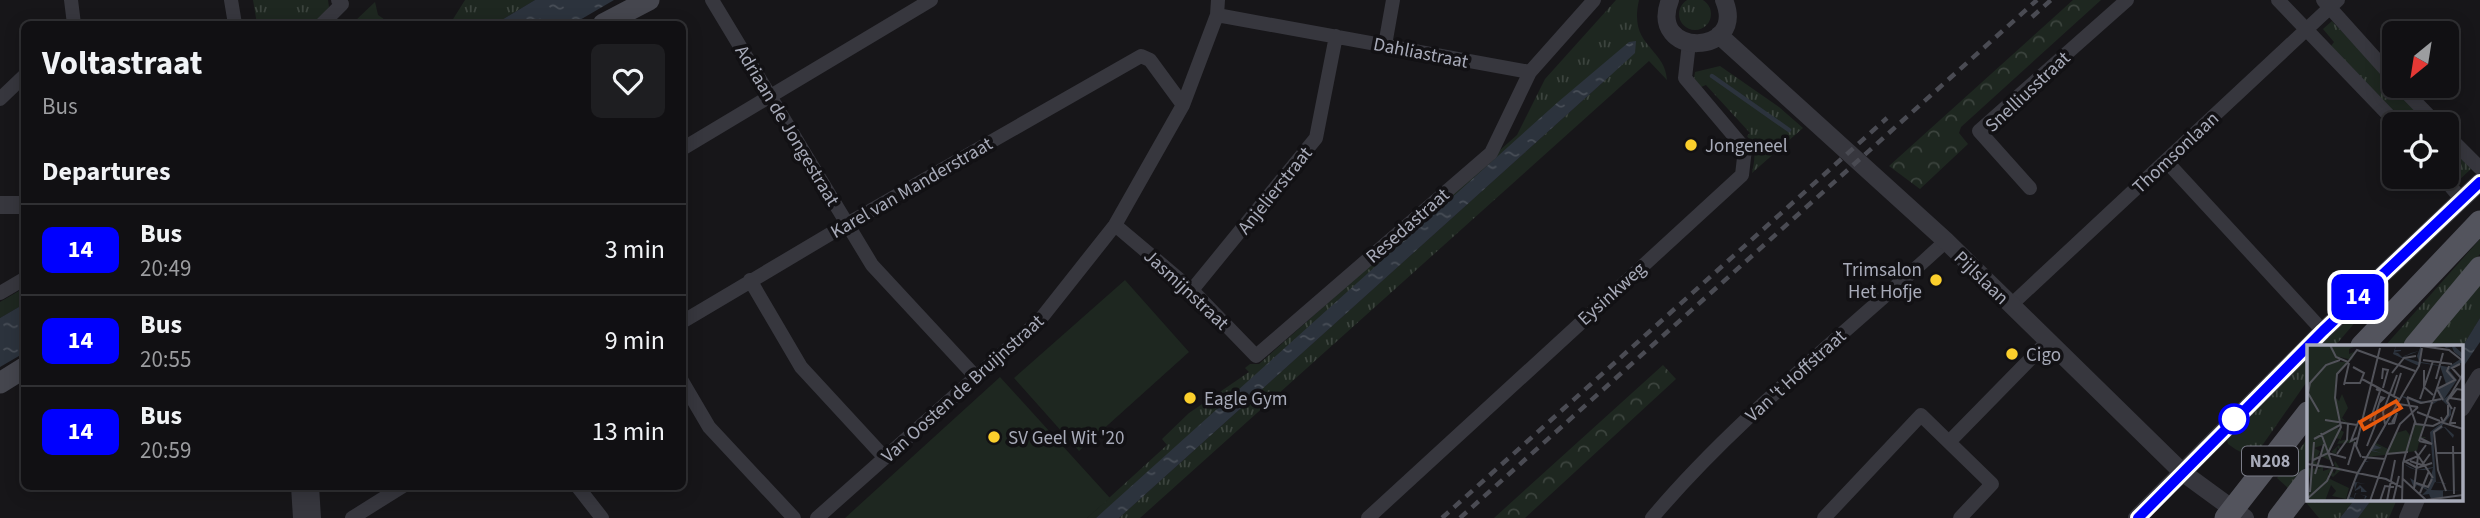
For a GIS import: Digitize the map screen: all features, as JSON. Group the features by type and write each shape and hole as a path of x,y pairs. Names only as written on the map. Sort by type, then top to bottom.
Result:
{"main road":[{"path":"609,21 649,0"},
{"path":"2363,345 2480,222"},
{"path":"2416,345 2480,268"},
{"path":"0,383 21,370"},
{"name":"N208","path":"2234,515 2307,414"},
{"name":"N208","path":"2279,518 2307,481"}],"street":[{"path":"71,0 74,21"},
{"path":"231,0 234,21"},
{"path":"325,21 342,4 338,0"},
{"name":"Adriaan de Jongestraat","path":"712,0 872,265 975,376"},
{"path":"686,147 931,0"},
{"name":"Van Oosten de Bruijnstraat","path":"817,518 1039,321 1115,225 1183,105 1217,15 1219,0"},
{"path":"1385,45 1393,0"},
{"path":"1530,72 1594,0"},
{"path":"1670,0 1666,11 1669,27 1689,43 1705,43 1719,35 1727,20 1724,0"},
{"name":"Snelliusstraat","path":"2031,188 1979,131 2127,0"},
{"path":"2278,0 2385,112"},
{"path":"2330,3 2382,65"},
{"name":"Thomsonlaan","path":"2011,305 2305,31 2330,3"},
{"name":"Dahliastraat","path":"1217,15 1530,72"},
{"name":"Pijlslaan","path":"1719,35 1817,120 1946,241 2182,472 2234,515"},
{"name":"Anjelierstraat","path":"1192,290 1316,138 1336,36"},
{"name":"Eysinkweg","path":"1368,518 1742,175 1745,149 1685,78 1689,43"},
{"name":"Karel van Manderstraat","path":"686,320 847,223 1141,56 1150,60 1183,105"},
{"name":"Resedastraat","path":"1256,356 1490,153 1530,72"},
{"path":"0,99 21,79"},
{"path":"2412,98 2425,112"},
{"path":"2459,147 2480,168"},
{"path":"2166,161 2323,331"},
{"path":"2309,345 2480,181"},
{"path":"2452,189 2461,199"},
{"path":"0,205 21,205"},
{"name":"Jasmijnstraat","path":"1115,225 1192,290 1256,356"},
{"name":"Van 't Hoffstraat","path":"1652,518 1697,465 1754,411 1946,241"},
{"path":"0,293 21,281"},
{"path":"750,281 801,367 885,458"},
{"path":"1949,442 2047,342"},
{"path":"2137,518 2307,347"},
{"path":"2462,406 2480,377"},
{"path":"686,388 709,427 794,518"},
{"path":"1824,518 1921,415 1992,484 1960,518"},
{"path":"298,490 300,518"},
{"path":"312,490 314,518"},
{"path":"352,518 397,490"},
{"path":"580,490 602,518"},
{"path":"2408,518 2416,500"}],"green space":[{"path":"1689,-1 1701,-1 1710,8 1710,20 1701,29 1689,29 1680,20 1680,8"},
{"path":"253,0 328,0 329,7 319,21 256,21"},
{"path":"465,0 535,0 500,21 452,21"},
{"path":"1616,0 1639,0 1638,28 1660,60 1667,80 1649,61 1140,518 1119,518 1611,75 1510,148 1135,485 1096,518 1087,518 1167,445 1162,439 1189,413 1249,372 1245,368 1250,364 1259,364 1517,135 1545,79"},
{"path":"2073,0 2101,0 1961,127 1959,133 1968,144 1920,189 1889,166"},
{"path":"375,2 378,15 387,21 355,21"},
{"path":"2332,21 2382,74 2382,98 2405,98 2418,112 2394,112 2331,46 2334,42 2323,29"},
{"path":"1720,66 1779,107 1803,128 1752,173 1754,154 1747,136 1750,133 1706,85 1701,87 1694,78 1695,72"},
{"path":"2459,156 2471,169 2459,180"},
{"path":"2480,239 2480,254 2405,345 2386,345"},
{"path":"1125,280 1189,352 1079,451 1014,378"},
{"path":"2480,280 2480,318 2462,347 2462,345 2429,345"},
{"path":"2390,281 2336,345 2321,345"},
{"path":"21,290 21,306 0,318 0,302"},
{"path":"2307,359 2307,381 2259,450 2247,453 2239,451 2228,444 2227,440"},
{"path":"1663,365 1676,379 1525,518 1494,518"},
{"name":"SV Geel Wit '20","path":"1000,377 1110,498 1087,518 845,518"},
{"path":"2307,439 2307,465 2289,489 2277,478"},
{"path":"2307,496 2307,500 2354,500 2340,518 2319,518 2304,500"},
{"path":"2371,500 2397,500 2389,518 2358,518"}],"water":[{"path":"535,0 614,0 578,21 500,21"},
{"path":"1636,41 1635,53 1119,518 1096,518 1558,102 1629,42"},
{"path":"21,306 21,355 0,367 0,318"},
{"path":"2480,318 2480,342 2462,369 2462,347"},
{"path":"2354,500 2371,500 2358,518 2340,518"}],"waterway":[{"path":"1712,76 1789,130"}],"railway":[{"path":"1460,518 2037,0"},
{"path":"2032,17 2051,0"},
{"path":"1442,518 1887,118"}],"bus line":[{"name":"14","path":"2309,345 2480,182"},
{"name":"14","path":"2138,518 2307,347"}],"place":[{"name":"Jongeneel","path":"1691,145"},
{"name":"Trimsalon Het Hofje","path":"1936,280"},
{"name":"Cigo","path":"2012,354"},
{"name":"Eagle Gym","path":"1190,398"},
{"name":"SV Geel Wit '20","path":"994,437"}]}
